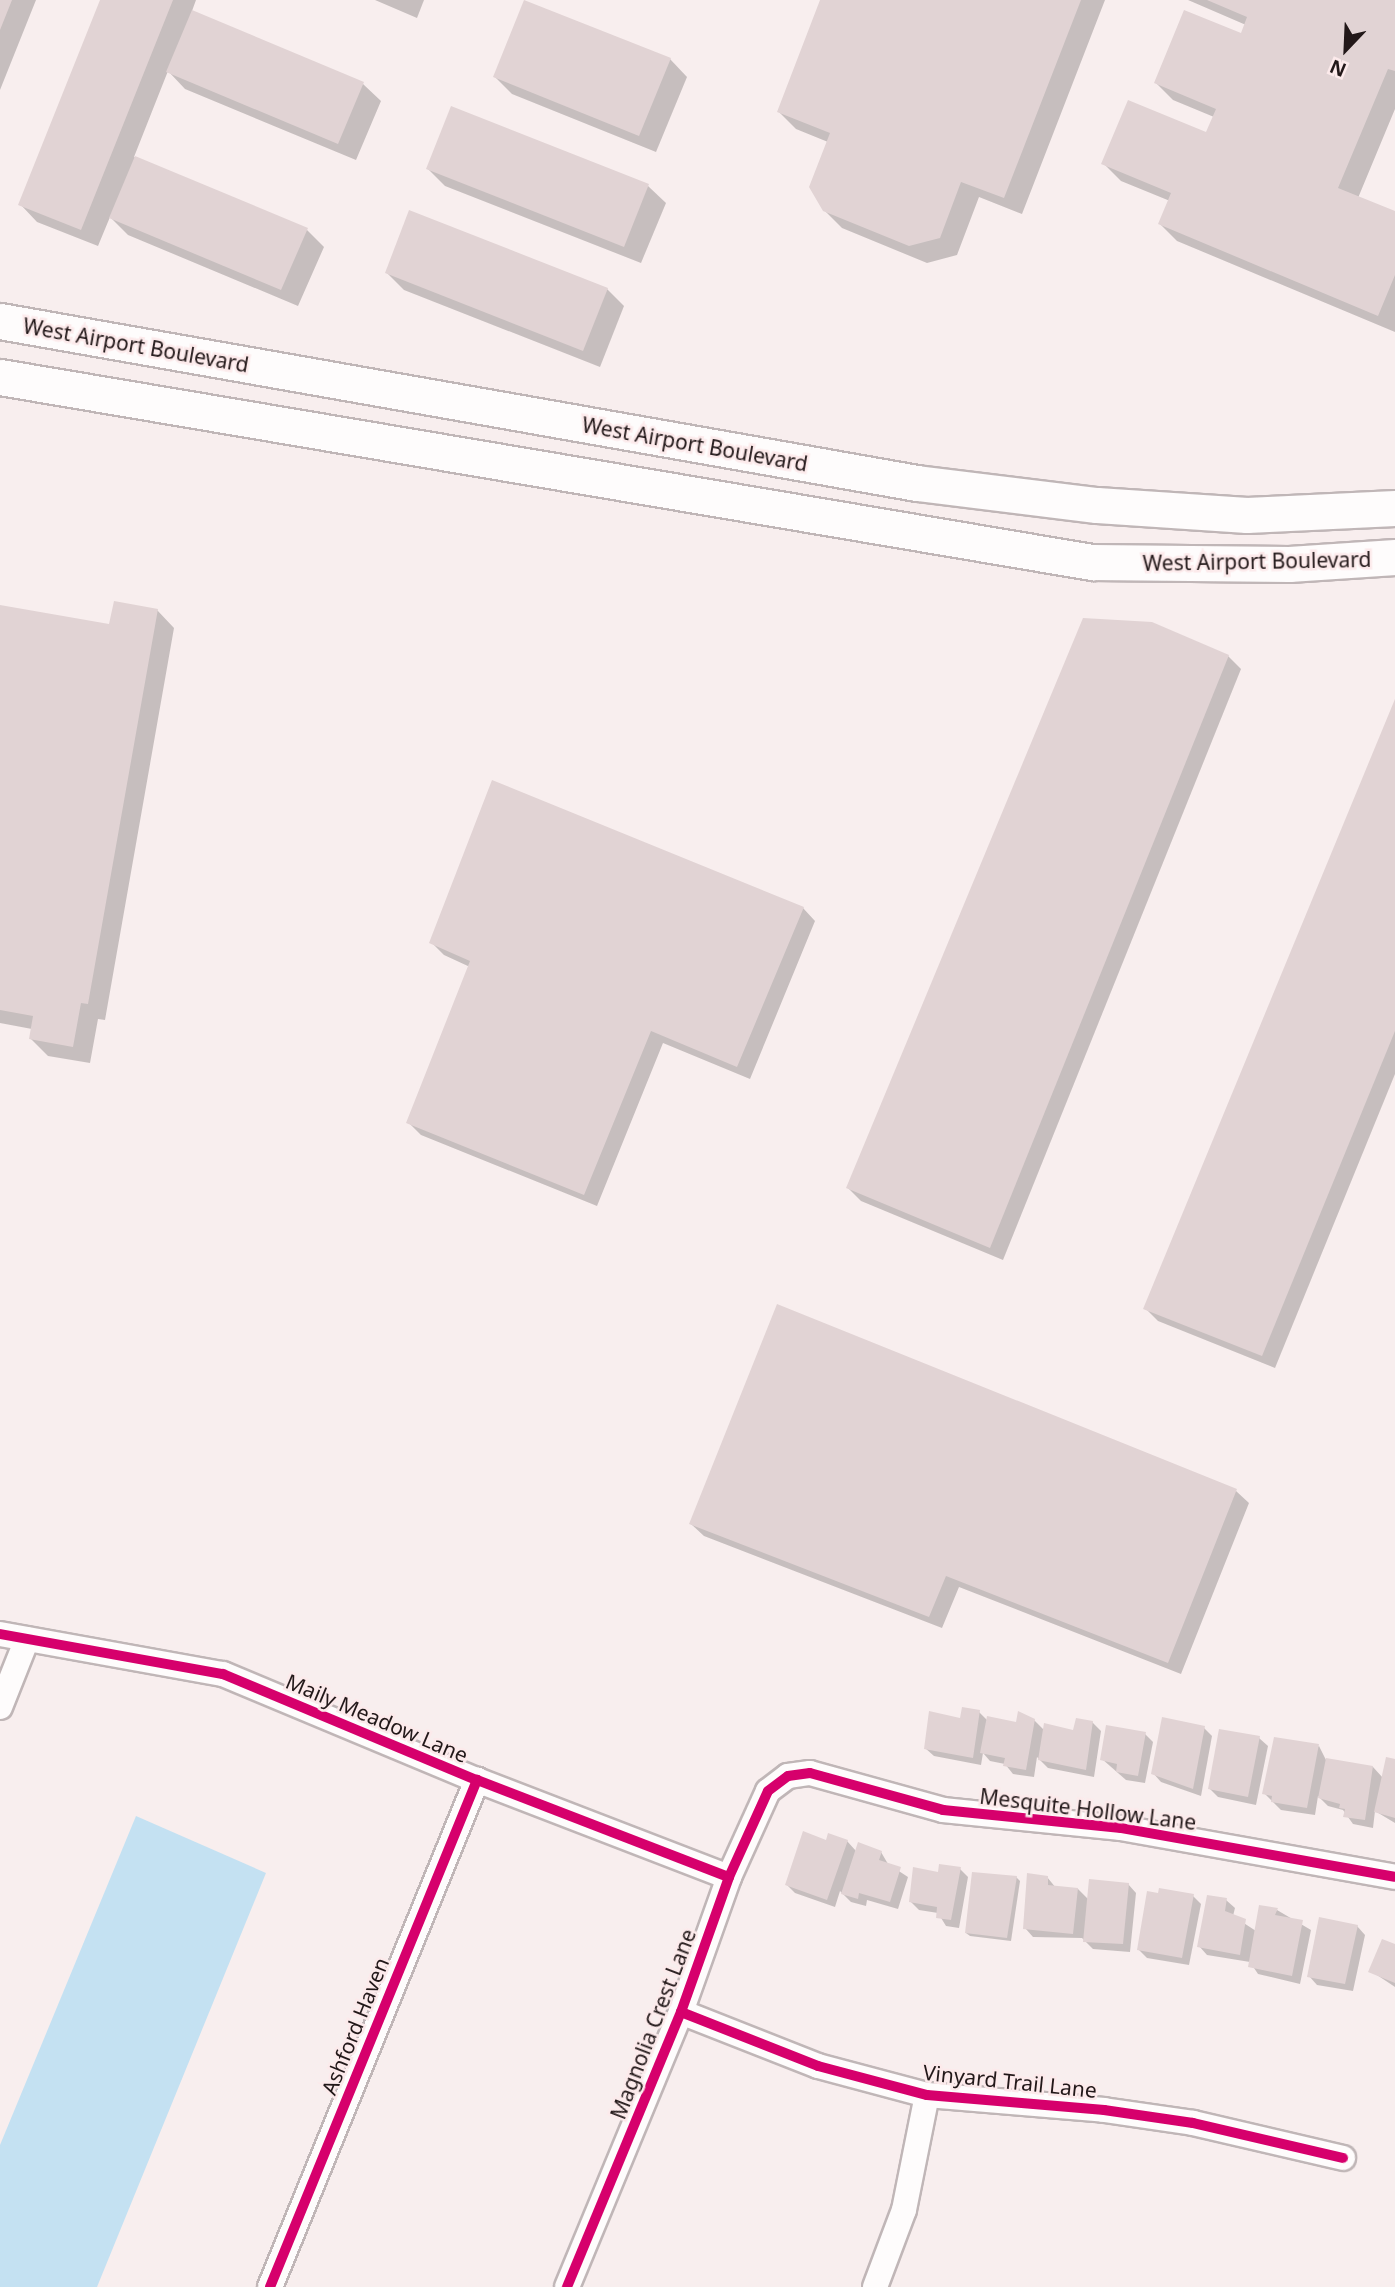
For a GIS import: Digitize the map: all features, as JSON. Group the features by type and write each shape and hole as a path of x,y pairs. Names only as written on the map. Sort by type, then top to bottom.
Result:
{"main road":[{"name":"West Airport Boulevard","path":"0,321 917,483 1097,505 1247,515 1395,509"},
{"name":"West Airport Boulevard","path":"0,377 1092,562 1289,564 1395,557"}],"street":[{"name":"Maily Meadow Lane","path":"0,1634 223,1674 477,1780 729,1877"},
{"path":"0,1707 27,1639"},
{"name":"Mesquite Hollow Lane","path":"780,1780 810,1773 943,1810 1121,1828 1395,1877"},
{"name":"Ashford Haven","path":"270,2287 477,1780"},
{"name":"Magnolia Crest Lane","path":"568,2287 681,2012 729,1877 768,1791 780,1780"},
{"name":"Vinyard Trail Lane","path":"681,2012 818,2066 927,2095 1104,2110 1193,2123 1343,2158"},
{"path":"875,2287 904,2210 927,2095"}],"water":[{"path":"136,1816 266,1873 97,2287 0,2287 0,2145"}],"building":[{"path":"0,0 12,0 0,30"},
{"path":"100,0 173,0 81,230 18,205"},
{"path":"524,0 671,58 639,136 493,77"},
{"path":"820,0 1081,0 1004,198 961,182 940,238 909,246 823,211 809,187 830,133 777,112"},
{"path":"1207,0 1395,0 1395,71 1388,69 1338,188 1395,211 1395,275 1378,316 1158,224 1171,193 1101,164 1128,100 1206,132 1216,109 1154,83 1184,10 1241,33 1247,17"},
{"path":"192,10 364,82 338,144 166,72"},
{"path":"451,106 649,184 624,247 426,169"},
{"path":"135,156 308,228 281,290 109,218"},
{"path":"409,210 608,288 583,351 385,273"},
{"path":"114,601 158,609 88,1004 81,1003 73,1047 29,1039 33,1016 0,1010 0,605 109,624"},
{"path":"1083,618 1152,622 1229,655 990,1248 846,1188"},
{"path":"1395,699 1395,1031 1262,1356 1143,1309"},
{"path":"492,780 804,907 737,1067 651,1031 584,1195 406,1123 470,961 429,943"},
{"path":"777,1304 1237,1489 1168,1663 946,1576 929,1617 689,1524"},
{"path":"962,1707 980,1710 973,1758 924,1749 929,1711 960,1718"},
{"path":"1018,1711 1035,1719 1026,1770 1003,1766 1005,1758 980,1753 987,1716 1016,1722"},
{"path":"1162,1717 1205,1726 1193,1789 1151,1774"},
{"path":"1076,1718 1093,1721 1086,1770 1038,1760 1044,1723 1073,1730"},
{"path":"1106,1725 1146,1732 1138,1776 1116,1772 1117,1764 1100,1760"},
{"path":"1219,1729 1260,1736 1248,1797 1208,1789"},
{"path":"1274,1737 1319,1744 1307,1808 1271,1802 1272,1796 1262,1794"},
{"path":"1386,1757 1395,1759 1395,1818 1374,1812"},
{"path":"1326,1758 1373,1766 1365,1820 1343,1817 1345,1809 1339,1808 1340,1804 1318,1798"},
{"path":"803,1831 826,1840 828,1833 848,1840 827,1900 785,1885"},
{"path":"858,1842 882,1851 879,1860 901,1867 890,1902 859,1893 858,1899 841,1894"},
{"path":"939,1864 961,1867 951,1920 936,1918 937,1907 909,1902 913,1867 938,1872"},
{"path":"972,1872 1017,1876 1007,1938 965,1933"},
{"path":"1027,1873 1048,1876 1048,1885 1078,1888 1073,1934 1023,1929"},
{"path":"1089,1879 1129,1883 1123,1944 1083,1942"},
{"path":"1159,1888 1194,1894 1182,1958 1137,1950 1147,1891 1158,1893"},
{"path":"1207,1895 1227,1898 1225,1911 1246,1919 1240,1955 1197,1947"},
{"path":"1259,1905 1278,1908 1275,1915 1303,1920 1292,1976 1248,1967"},
{"path":"1319,1917 1358,1925 1345,1984 1307,1977"},
{"path":"1382,1939 1395,1944 1395,1983 1368,1972"}],"cycle path":[{"path":"0,1634 223,1674 477,1780 729,1877"},
{"path":"567,2287 681,2012 729,1877 768,1791 788,1776 810,1773 943,1810 1121,1828 1395,1877"},
{"path":"270,2287 477,1780"},
{"path":"681,2012 818,2066 927,2095 1104,2110 1193,2123 1343,2158"}]}
